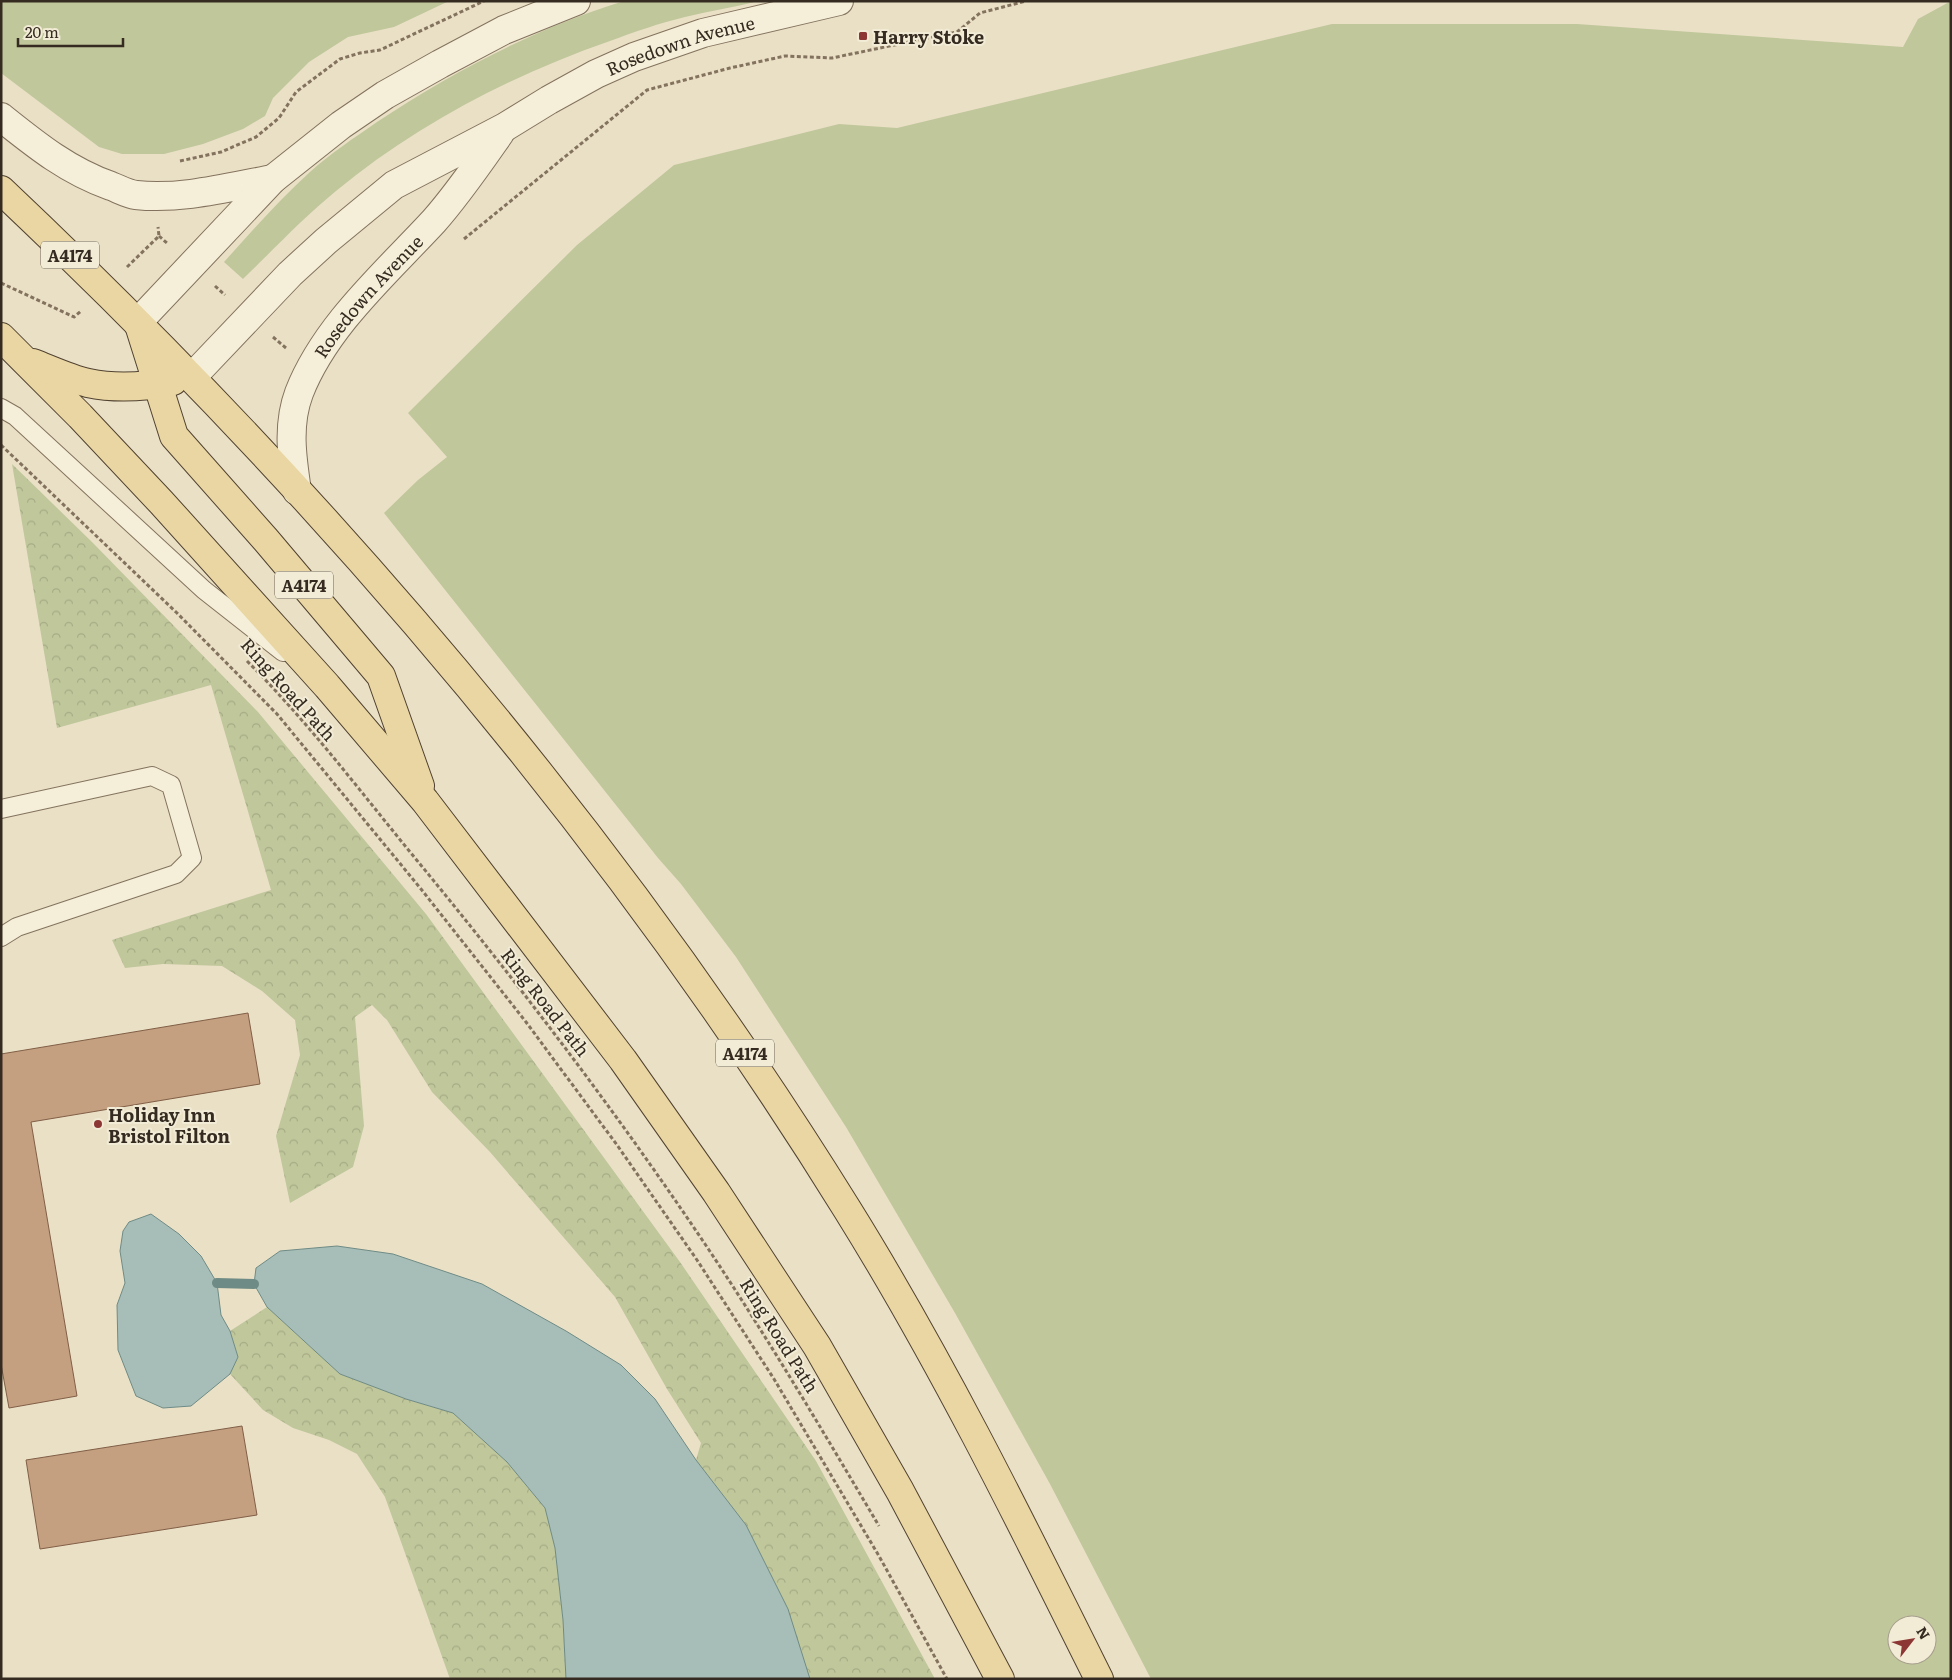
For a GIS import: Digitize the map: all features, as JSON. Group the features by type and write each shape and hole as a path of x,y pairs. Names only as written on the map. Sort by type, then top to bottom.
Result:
{"main road":[{"name":"A4174","path":"1,190 138,322 192,377 444,655 544,777 668,942 798,1132 850,1213 905,1307 976,1437 1099,1679"},
{"name":"A4174","path":"138,322 156,384 174,436 266,540 381,676 425,801"},
{"name":"A4174","path":"1,337 161,502 327,686 425,801 623,1060 716,1192 817,1346 900,1491 1000,1679"},
{"name":"A4174","path":"25,360 86,383 114,387 144,387 192,377"}],"street":[{"path":"138,322 273,179 341,125 401,86 504,30 576,1"},
{"name":"Rosedown Avenue","path":"192,377 290,274 326,240 394,185 505,127 596,74 634,57 703,33 839,1"},
{"path":"1,117 52,157 76,172 134,195 182,194 273,179"},
{"name":"Rosedown Avenue","path":"297,491 291,453 292,422 299,394 310,369 348,315 452,199 505,127"}],"lane":[{"path":"1,408 22,423 204,590 327,686"},
{"path":"1,809 152,776 171,785 192,858 176,874 17,927 1,937"}],"path":[{"path":"462,240 647,90 730,68 785,56 832,58 957,32 980,13 1026,1"},
{"path":"159,236 310,369"},
{"name":"Ring Road Path","path":"1,445 176,613 277,714 421,889 526,1022 617,1145 708,1276 774,1379 874,1547 947,1679"},
{"name":"Ring Road Path","path":"245,660 290,706 434,881 539,1013 630,1137 710,1252 787,1371 882,1531"}],"green space":[{"path":"1,1 449,1 394,27 348,37 309,62 273,98 265,116 243,129 203,144 164,154 122,154 99,147 1,73"},
{"path":"624,1 759,1 685,17 647,28 573,54 502,86 432,123 367,167 312,212 243,279 224,262 310,172 334,152 406,103 496,52 559,24"},
{"path":"1951,1 1951,1679 1151,1679 1050,1484 955,1313 846,1127 736,957 681,884 658,858 384,513 418,480 447,457 408,413 577,245 674,165 839,124 897,128 1332,24 1577,24 1903,47 1918,19"},
{"path":"12,464 93,543 258,712 426,914 680,1262 816,1461 935,1679 810,1679 746,1525 696,1460 701,1443 667,1389 615,1297 490,1152 432,1092 387,1020 372,1005 355,1017 364,1126 353,1167 290,1203 276,1136 300,1055 295,1020 262,991 222,966 163,964 125,968 112,940 271,890 211,685 57,728"},
{"path":"267,1307 340,1374 406,1399 453,1413 507,1462 545,1508 555,1548 563,1620 566,1679 450,1679 385,1497 357,1454 329,1440 293,1428 263,1410 230,1374 238,1357 230,1331"}],"water":[{"path":"151,1214 179,1234 201,1256 217,1283 221,1315 230,1331 238,1357 230,1374 191,1406 163,1408 136,1396 118,1350 117,1305 125,1283 120,1251 123,1231 129,1222"},
{"path":"337,1246 393,1254 482,1284 566,1331 621,1365 655,1399 696,1460 746,1525 788,1609 810,1679 566,1679 563,1620 555,1548 545,1508 507,1462 453,1413 406,1399 340,1374 267,1307 254,1284 256,1268 280,1251"}],"building":[{"path":"248,1013 260,1084 31,1122 77,1396 9,1408 1,1364 1,1054"},
{"path":"242,1426 257,1515 40,1549 26,1460"}],"waterway":[{"path":"217,1283 254,1284"}],"place":[{"name":"Harry Stoke","path":"863,36"},
{"name":"Holiday Inn Bristol Filton","path":"98,1124"}]}
